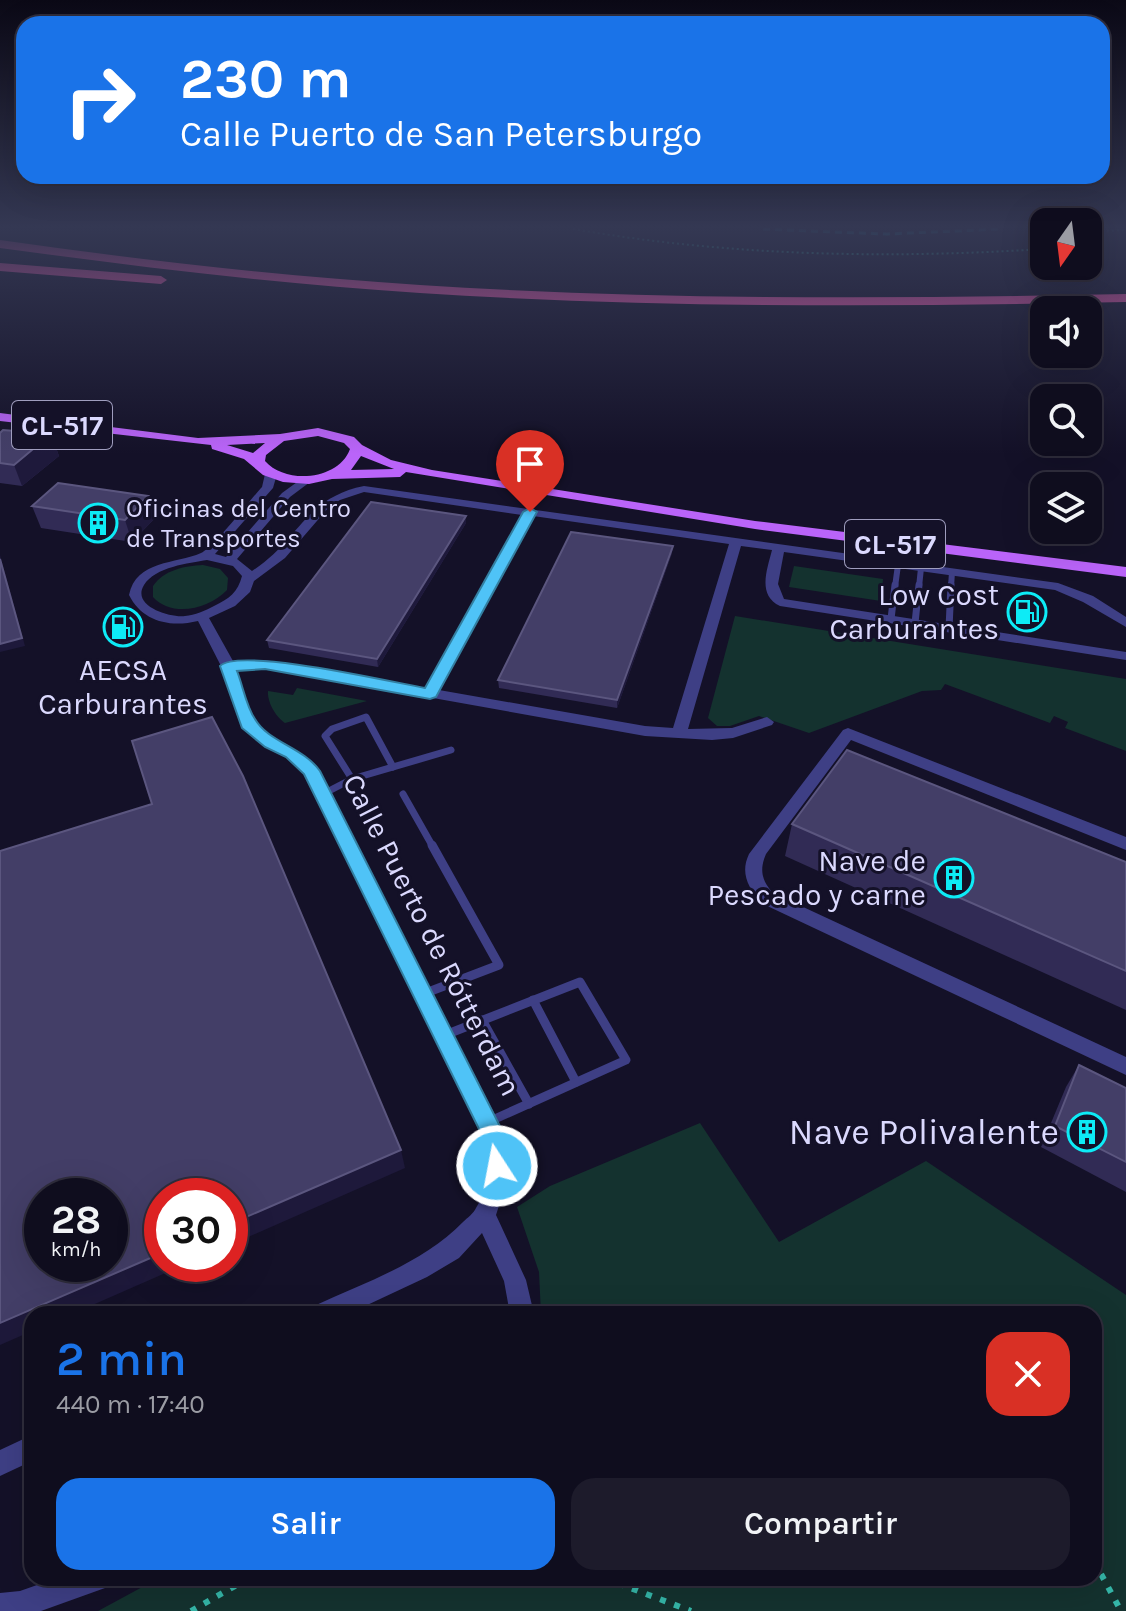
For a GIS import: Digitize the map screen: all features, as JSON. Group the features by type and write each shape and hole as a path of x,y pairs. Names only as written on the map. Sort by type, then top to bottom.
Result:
{"highway":[{"path":"486,304 632,311 918,317"}],"main road":[{"name":"CL-517","path":"0,417 198,442 235,451 258,462 271,474 308,479 432,474"},
{"name":"CL-517","path":"198,442 327,433 349,440 357,448 386,463 432,474 770,527 1126,572"},
{"path":"258,462 259,454 267,445 280,438"},
{"path":"328,476 346,468 356,458 357,448"}],"street":[{"path":"207,556 267,488 271,474"},
{"path":"230,560 286,495 308,479"},
{"path":"249,578 280,556 328,500 344,492 374,490 1072,591 1126,623"},
{"path":"430,694 530,512"},
{"path":"679,733 736,542"},
{"path":"779,548 770,589 772,596 780,602 1126,656"},
{"path":"207,556 230,560 240,565 249,578 248,589 238,601 202,617 174,619 148,612 138,604 136,593 141,582 152,571 168,563 207,556"},
{"name":"Calle Puerto de Rótterdam","path":"202,617 228,666 248,724 271,743 292,753 311,771 488,1122 499,1148 496,1184 485,1215"},
{"path":"228,666 265,664 645,731 733,733 767,722"},
{"path":"1126,844 848,733 752,862 752,878 767,898 1126,1066"},
{"path":"339,1306 419,1269 451,1250 485,1215 515,1280 520,1306"},
{"path":"0,1463 24,1452"},
{"path":"0,1607 45,1597 74,1586"}],"lane":[{"path":"891,619 898,565"},
{"path":"915,623 921,568"},
{"path":"949,628 952,572"},
{"path":"352,779 325,736 332,729 366,717 393,767"},
{"path":"323,794 352,779 451,750"},
{"path":"403,794 499,965 423,994"},
{"path":"444,1036 580,982 626,1060 488,1122"},
{"path":"533,1000 576,1082"},
{"path":"482,1020 529,1104"}],"path":[{"path":"1102,1576 1121,1611"},
{"path":"191,1611 235,1586"},
{"path":"625,1586 691,1611"}],"green space":[{"path":"203,565 220,569 228,578 227,590 219,597 201,606 180,609 161,604 153,597 153,586 163,576 182,568"},
{"path":"794,566 883,579 881,601 789,587"},
{"path":"735,616 1126,679 1126,751 1065,728 1068,722 1054,716 1050,723 945,684 941,690 922,691 809,733 759,716 730,726 717,726 708,718"},
{"path":"297,688 367,701 285,723 273,709 268,691 293,695"},
{"path":"700,1123 779,1242 926,1161 1126,1295 1126,1611 98,1611 144,1586 1102,1586 1102,1306 541,1306 539,1272 517,1207 550,1186"}],"building":[{"path":"3,430 51,434 14,465 0,463 0,433"},
{"path":"58,483 148,496 125,520 32,506"},
{"path":"371,502 466,516 377,659 267,640"},
{"path":"571,532 673,546 617,700 498,680"},
{"path":"0,559 22,638 0,644"},
{"path":"212,717 243,776 401,1150 248,1216 248,1178 144,1178 144,1261 128,1268 128,1178 24,1178 24,1282 95,1282 39,1306 24,1306 24,1313 0,1323 0,851 152,804 132,741"},
{"name":"Nave de Pescado y carne","path":"847,750 1126,862 1126,971 792,824"},
{"path":"1079,1065 1126,1088 1126,1162 1055,1126"}],"place":[{"name":"Oficinas del Centro de Transportes","path":"98,523"},
{"name":"Low Cost Carburantes","path":"1027,612"},
{"name":"AECSA Carburantes","path":"123,627"},
{"name":"Nave de Pescado y carne","path":"954,878"},
{"name":"Nave Polivalente","path":"1087,1132"}],"route":[{"path":"497,1166 499,1148 488,1122 311,771 292,753 271,743 248,724 228,666 265,664 430,694 530,512"}]}
